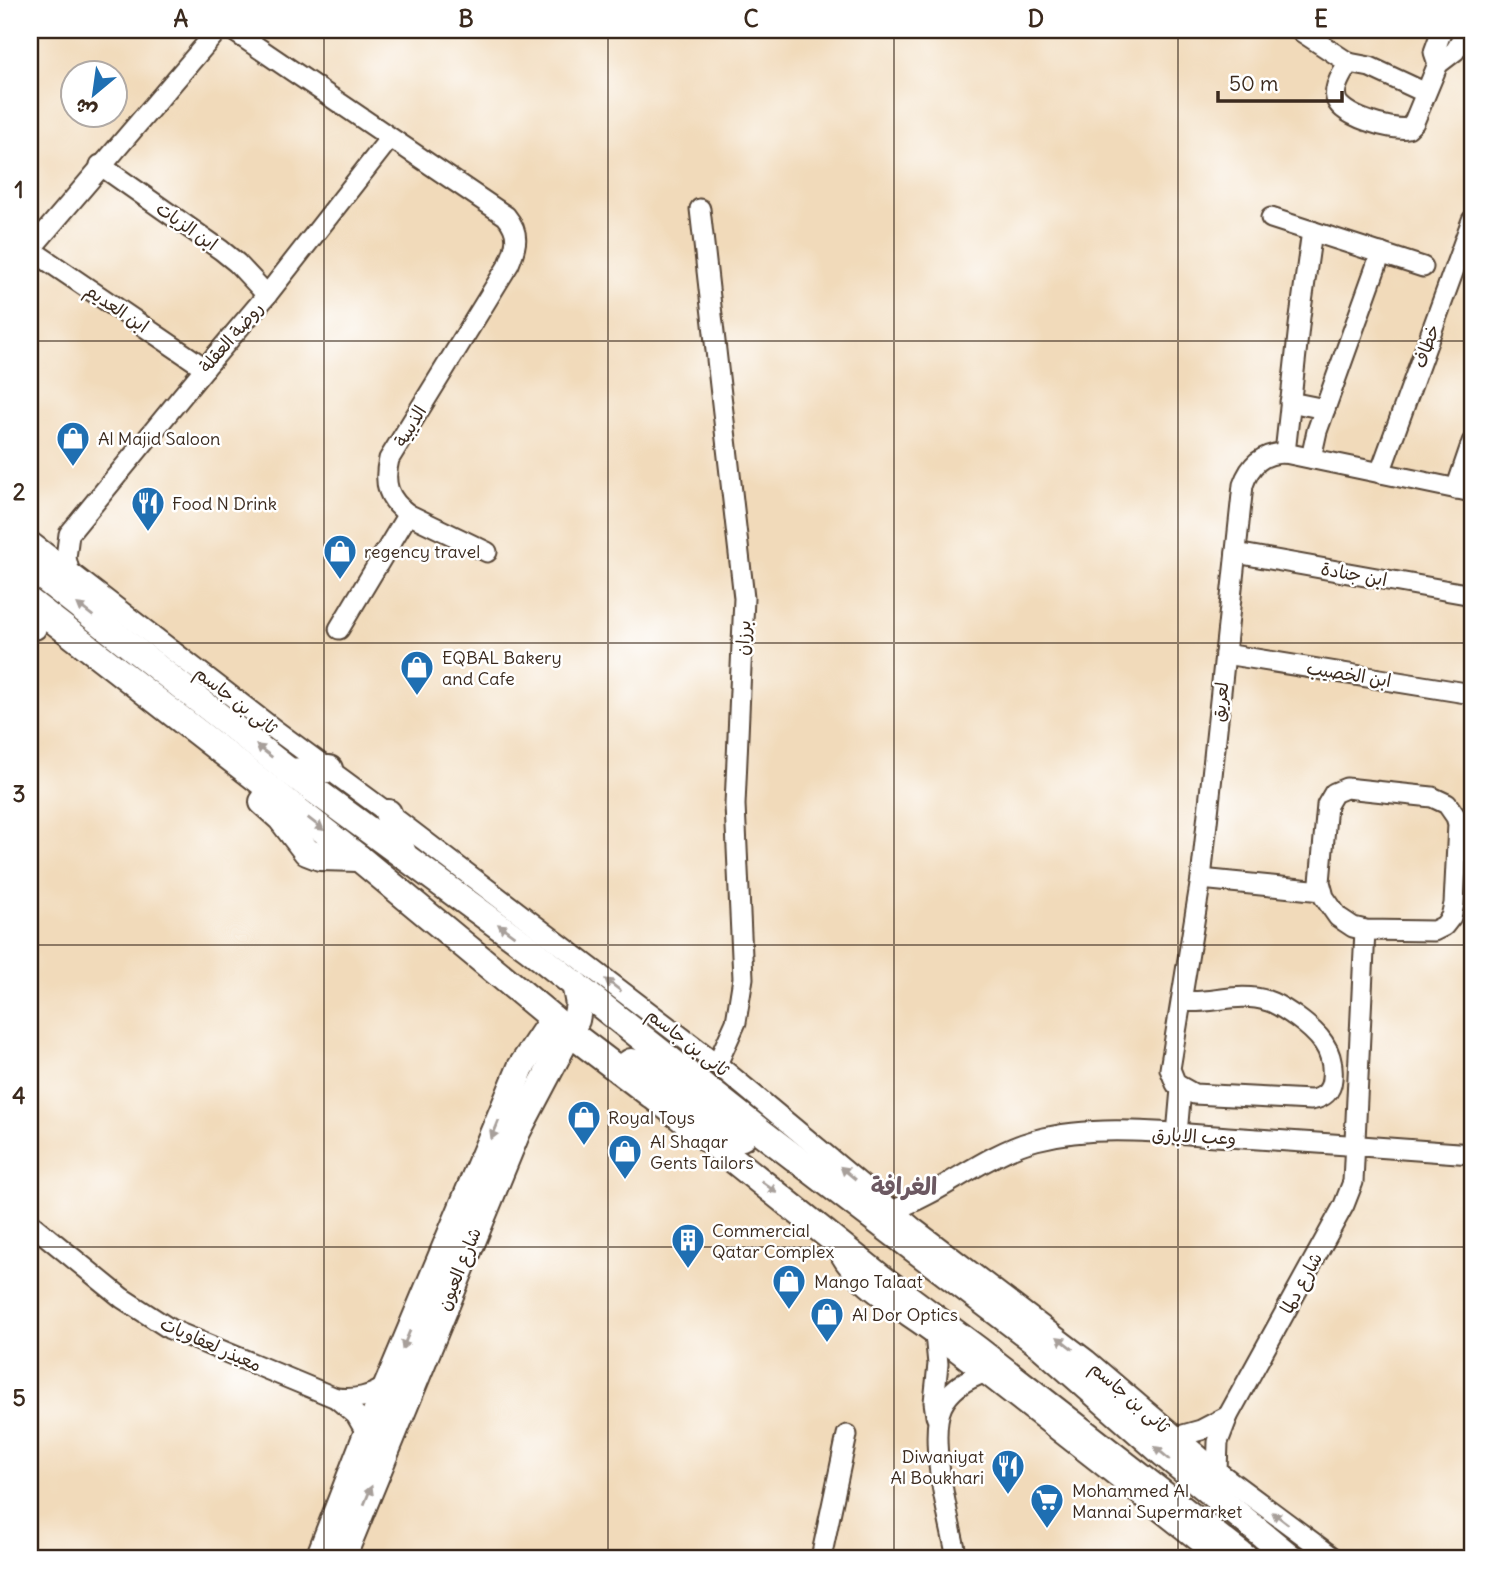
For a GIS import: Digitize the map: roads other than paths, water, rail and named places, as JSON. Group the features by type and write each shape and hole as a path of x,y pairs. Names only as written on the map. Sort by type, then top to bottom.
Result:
{"main road":[{"name":"ثانى بن جاسم","path":"30,567 290,772 530,948 761,1132 1039,1344 1164,1454 1291,1558"},
{"path":"30,602 397,888 472,953 566,1021 610,1062 833,1238 1245,1558"},
{"path":"32,627 272,809 307,852 320,857 359,858"},
{"path":"290,772 329,769"},
{"path":"388,813 404,856"},
{"path":"397,888 423,919 521,1007 527,1023 530,1077 566,1064 632,1062 645,1065 721,1126 743,1137"},
{"path":"472,953 518,970 528,964 530,948"},
{"path":"566,1021 579,1004 575,984"},
{"path":"566,1021 594,1018 609,1027 722,1116 743,1137 898,1258 929,1275 961,1283"},
{"name":"شارع العيون","path":"319,1558 387,1386 530,1077 566,1021"},
{"name":"شارع العيون","path":"342,1558 471,1238 517,1132 530,1077"},
{"path":"1104,1403 1138,1403"}],"street":[{"path":"30,249 218,30"},
{"path":"232,30 390,138"},
{"path":"1438,64 1434,52 1442,30"},
{"path":"1349,63 1336,91 1335,99 1339,106 1358,117 1392,129 1408,128 1414,122 1438,64 1455,51 1468,30"},
{"path":"1303,32 1349,63 1370,67 1426,93"},
{"name":"الذيبية","path":"390,138 506,216 514,226 517,237 509,264 389,459 386,474 387,492 396,505 408,514 487,552"},
{"name":"روضة العقلة","path":"69,534 267,295 390,138"},
{"name":"ابن الزيات","path":"100,165 229,257 267,295"},
{"name":"برزان","path":"700,209 744,598 735,805 743,978 736,1022 717,1064"},
{"path":"1271,218 1423,267"},
{"name":"خطاف","path":"1380,472 1472,220"},
{"path":"1312,231 1285,453 1464,491 1472,442"},
{"name":"ابن العديم","path":"30,249 205,368"},
{"path":"1311,458 1325,409 1381,253"},
{"path":"1290,402 1325,409"},
{"name":"لعريق","path":"1181,1089 1170,1069 1201,879 1243,485 1247,473 1255,463 1274,453 1285,453"},
{"path":"339,629 408,514"},
{"path":"30,540 56,539 69,534 66,558 69,570"},
{"name":"ثانى بن جاسم","path":"30,540 274,729 717,1064 915,1229 1087,1360 1217,1471 1334,1558"},
{"name":"ابن جنادة","path":"1236,553 1472,595"},
{"name":"ابن الخصيب","path":"1225,654 1472,694"},
{"path":"1353,788 1432,797 1447,804 1456,817 1458,824 1454,904 1448,922 1439,929 1365,930 1353,927 1338,917 1326,902 1322,891 1321,872 1327,805 1334,793 1353,788"},
{"path":"1201,879 1322,891"},
{"name":"شارع دلما","path":"1217,1471 1218,1442 1228,1416 1344,1205 1353,1182 1365,930"},
{"path":"1177,1134 1181,1089 1194,1094 1316,1099 1325,1094 1331,1084 1331,1054 1325,1043 1312,1029 1278,1004 1238,996 1199,1002 1181,1001"},
{"path":"1331,1054 1359,1053"},
{"name":"وعب الابارق","path":"893,1210 979,1164 1036,1140 1100,1132 1177,1134 1472,1154"},
{"path":"915,1229 919,1210 928,1193"},
{"name":"معيذر لعفاويات","path":"30,1223 122,1298 170,1329 336,1398 366,1397 387,1386"},
{"path":"833,1238 841,1257 865,1283 1219,1558"},
{"path":"934,1334 937,1364 934,1402 938,1421 938,1451 957,1558"},
{"path":"938,1421 941,1407 954,1390 984,1373"},
{"name":"معيذر لعفاويات","path":"336,1398 356,1415 367,1434"},
{"path":"1176,1437 1201,1430 1228,1416"},
{"path":"821,1558 847,1435"}],"place":[{"name":"Al Majid Saloon","path":"73,468"},
{"name":"Food N Drink","path":"148,533"},
{"name":"regency travel","path":"340,581"},
{"name":"EQBAL Bakery and Cafe","path":"417,697"},
{"name":"Royal Toys","path":"584,1147"},
{"name":"Al Shaqar Gents Tailors","path":"625,1181"},
{"name":"Commercial Qatar Complex","path":"688,1270"},
{"name":"Mango Talaat","path":"789,1311"},
{"name":"Al Dor Optics","path":"827,1344"},
{"name":"Diwaniyat Al Boukhari","path":"1008,1496"},
{"name":"Mohammed Al Mannai Supermarket","path":"1047,1530"}],"district":[{"name":"الغرافة","path":"904,1186"}]}
